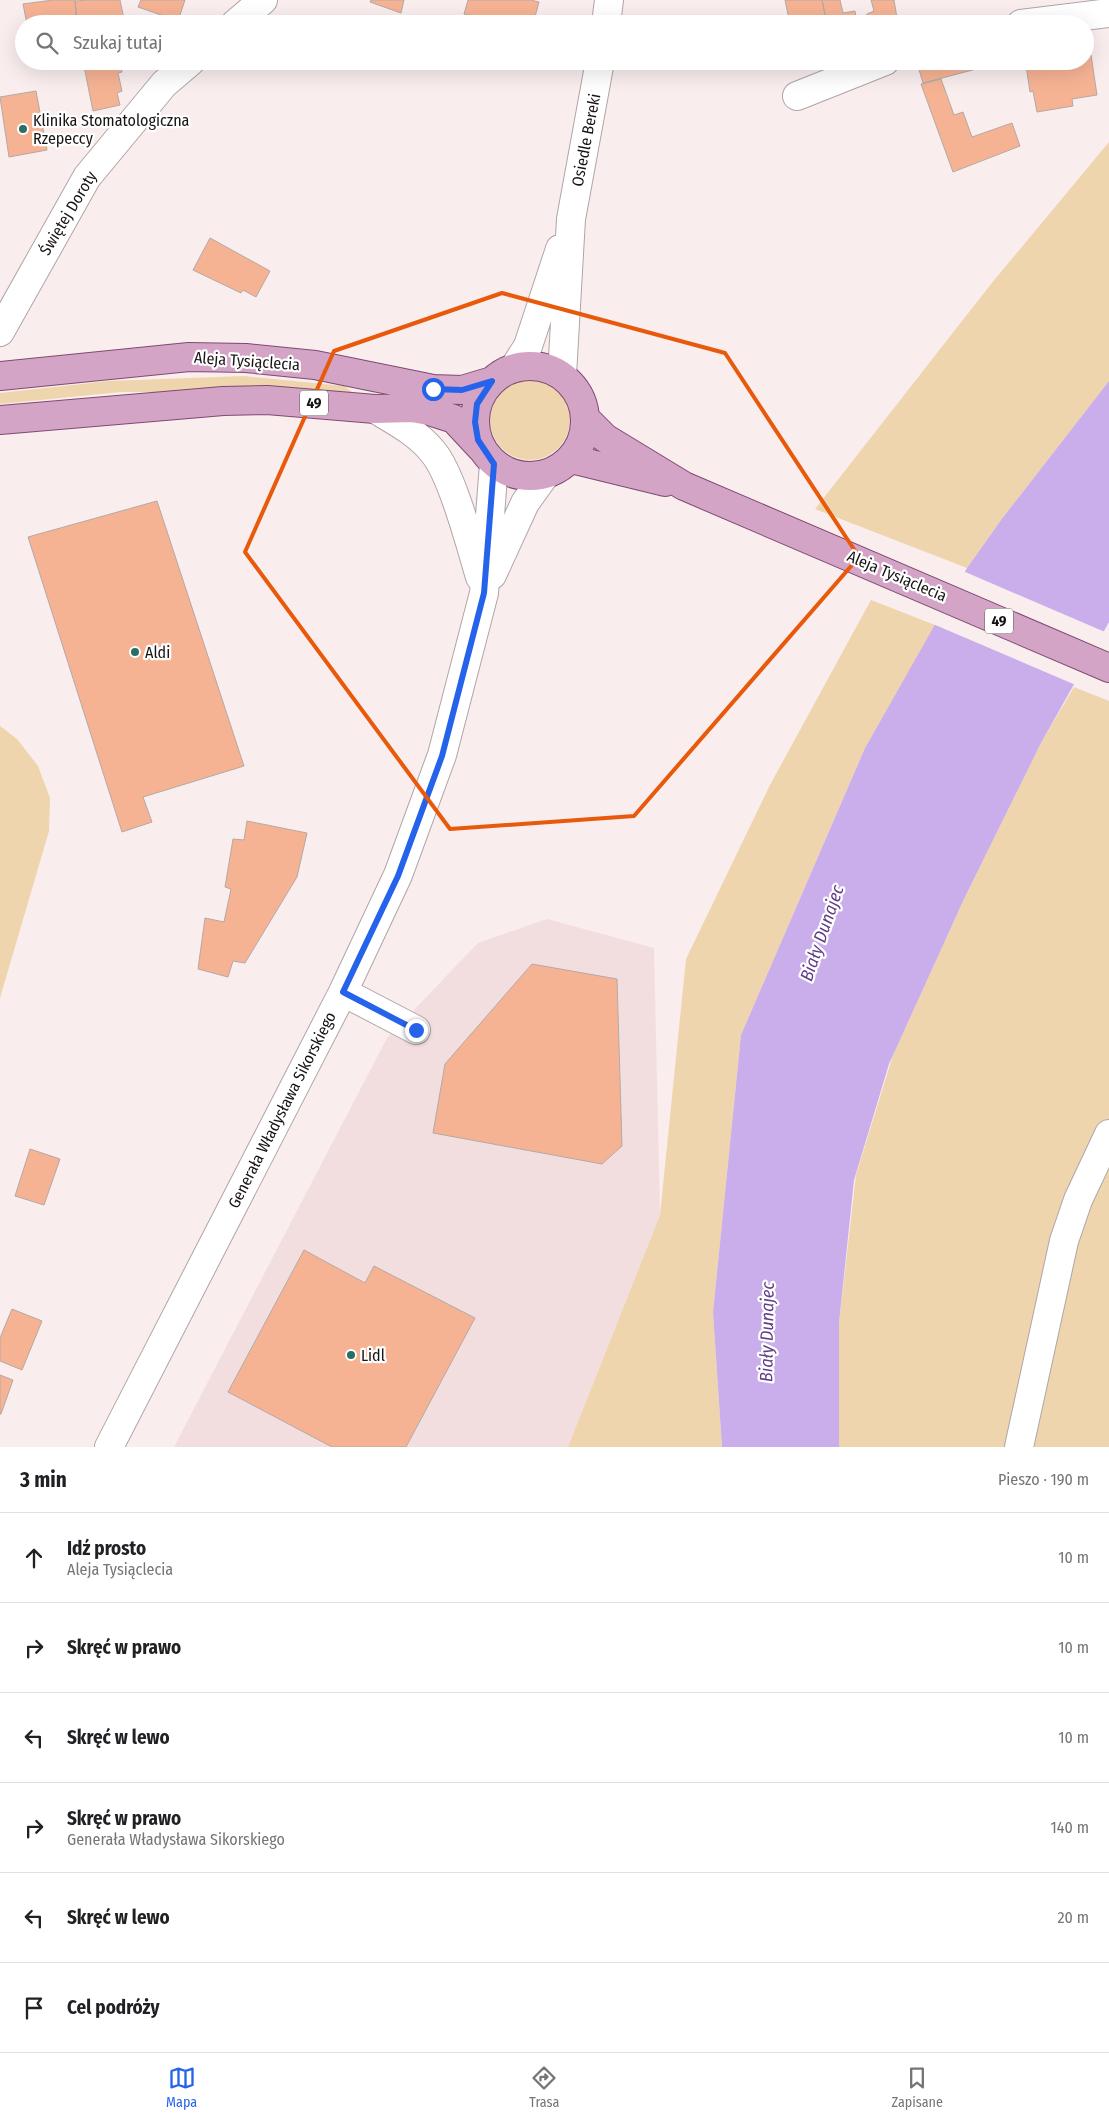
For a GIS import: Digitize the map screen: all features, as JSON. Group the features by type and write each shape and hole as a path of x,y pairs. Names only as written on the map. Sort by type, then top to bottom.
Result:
{"main road":[{"name":"Aleja Tysiąclecia","path":"0,376 189,357 246,358 315,365 433,389 462,390 503,375"},
{"name":"49","path":"0,420 240,401 296,402 375,409 412,408 454,419 488,456 513,474 525,477 545,475 563,467 571,459 582,441 586,419 585,408 576,390 562,376 543,367 503,375"},
{"path":"488,456 475,422 477,404 503,375"},
{"name":"Aleja Tysiąclecia","path":"586,419 605,438 684,486 1109,668"},
{"name":"Aleja Tysiąclecia","path":"571,459 684,486"}],"street":[{"path":"246,15 263,0"},
{"path":"607,15 609,0"},
{"path":"1093,15 1109,13"},
{"name":"Świętej Doroty","path":"0,332 87,176 164,84 180,70"},
{"name":"Osiedle Bereki","path":"571,219 598,70"},
{"path":"797,96 862,70"},
{"path":"503,375 528,346 571,219"},
{"path":"562,376 571,219"},
{"path":"375,409 410,430 434,452 445,471 484,593"},
{"name":"Generała Władysława Sikorskiego","path":"484,593 488,456"},
{"name":"Generała Władysława Sikorskiego","path":"109,1447 343,992 398,876 442,756 484,593 525,503 545,475"},
{"path":"343,992 416,1030"},
{"path":"1019,1447 1064,1241 1078,1200 1109,1134"}],"highlighted area":[{"path":"502,293 725,353 859,557 634,816 450,829 245,552 334,351"}],"shaded area":[{"path":"1109,142 1109,381 1001,520 967,568 815,509 991,284"},
{"path":"244,376 344,386 352,392 121,392 0,404 0,393 109,381"},
{"path":"530,380 545,383 558,392 567,405 570,420 567,435 558,448 545,457 530,460 515,457 502,448 493,435 490,420 493,405 502,392 515,383"},
{"path":"871,600 935,625 865,748 741,1035 713,1312 722,1447 568,1447 660,1215 686,959 770,785"},
{"path":"1074,687 1109,701 1109,1447 839,1447 839,1323 856,1175 893,1055 964,899 1041,743"},
{"path":"0,726 17,739 38,766 50,798 49,831 0,998"},
{"path":"547,919 654,948 660,1215 568,1447 174,1447 387,1038 478,943"}],"water":[{"name":"Biały Dunajec","path":"1109,381 1109,622 1041,743 964,899 889,1064 854,1180 839,1323 839,1447 722,1447 713,1312 741,1035 865,748 967,568 1001,520"}],"pier":[{"path":"963,571 1105,632 1078,686 933,624"}],"building":[{"path":"53,0 75,0 76,15 25,15 23,4"},
{"path":"120,0 123,15 76,15 75,1"},
{"path":"141,0 185,0 180,15 161,15 138,7"},
{"path":"371,0 404,0 401,13 370,2"},
{"path":"468,0 531,0 539,2 535,15 464,14"},
{"path":"785,0 822,0 825,15 788,15"},
{"path":"822,0 840,0 843,13 855,11 856,15 825,15"},
{"path":"871,0 894,0 896,15 867,15 874,11"},
{"path":"85,70 121,70 122,72 118,73 122,91 117,93 120,105 93,111"},
{"path":"919,70 973,70 923,83"},
{"path":"1027,70 1093,70 1097,95 1072,99 1073,106 1037,112 1033,91 1030,92"},
{"path":"941,79 954,115 963,112 972,137 1012,123 1020,146 953,172 921,84"},
{"name":"Klinika Stomatologiczna Rzepeccy","path":"36,91 47,150 9,157 0,97"},
{"path":"210,238 270,271 256,297 243,290 241,293 193,270"},
{"name":"Aldi","path":"157,501 244,766 143,797 152,822 122,832 28,537"},
{"path":"247,821 307,833 297,877 245,963 233,961 228,977 198,969 205,918 224,922 231,889 225,887 233,839 244,840"},
{"path":"532,964 617,979 622,1146 602,1164 433,1133 445,1064"},
{"path":"30,1149 60,1159 44,1205 15,1196"},
{"name":"Lidl","path":"304,1250 365,1283 374,1266 475,1318 406,1447 332,1447 228,1392"},
{"path":"12,1309 42,1321 22,1370 0,1361 0,1338"},
{"path":"0,1375 13,1380 1,1414 0,1414"}],"place":[{"name":"Klinika Stomatologiczna Rzepeccy","path":"23,129"},
{"name":"Aldi","path":"135,652"},
{"name":"Lidl","path":"351,1355"}],"route":[{"path":"416,1030 343,992 398,876 442,756 484,593 494,464 481,448 475,422 477,404 492,381 462,390 433,389"}]}
